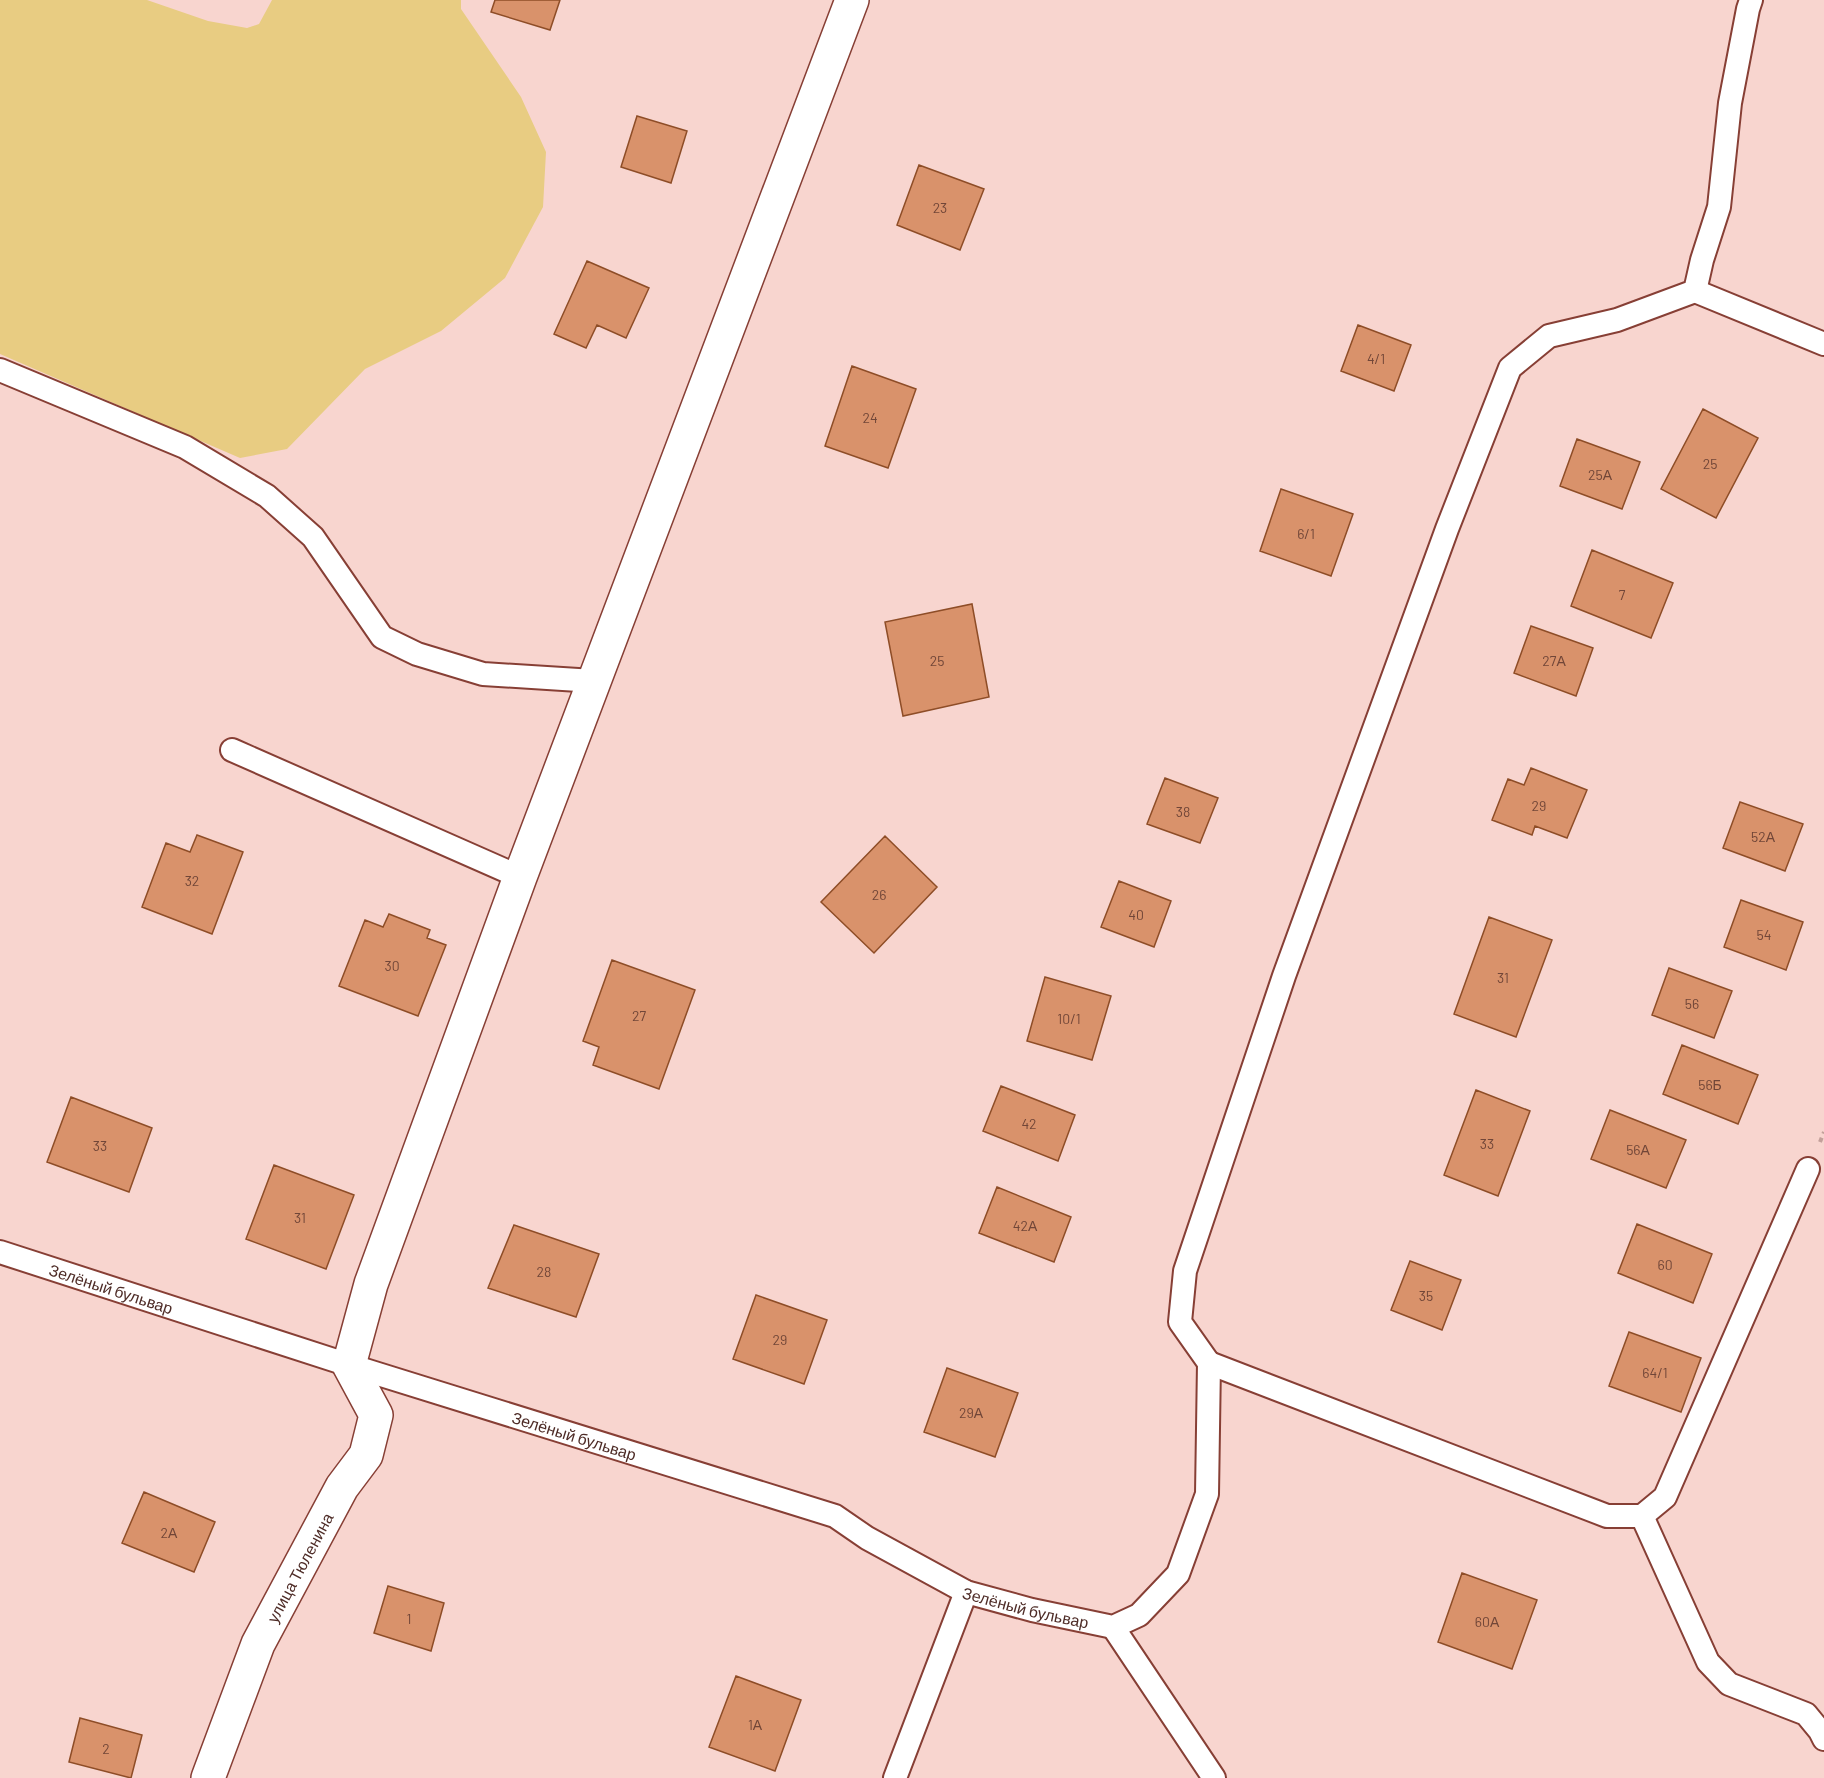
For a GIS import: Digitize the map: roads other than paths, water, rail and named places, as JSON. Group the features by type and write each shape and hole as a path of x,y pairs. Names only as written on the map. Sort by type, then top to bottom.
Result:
{"street":[{"path":"349,1365 371,1284 520,877 852,0"},
{"name":"улица Тюленина","path":"208,1778 258,1644 342,1487 366,1455 376,1415 349,1365"}],"lane":[{"path":"1695,291 1719,207 1730,103 1751,0"},
{"path":"1808,1168 1665,1497 1642,1516 1607,1516 1209,1363 1180,1322 1185,1271 1284,976 1447,529 1510,368 1549,336 1617,320 1695,291 1824,344"},
{"path":"0,370 185,447 267,496 313,537 382,637 417,654 483,674 594,681"},
{"path":"232,750 520,877"},
{"name":"Зелёный бульвар","path":"0,1252 349,1365 836,1516 867,1538 966,1592 1032,1610 1113,1627 1139,1615 1178,1574 1207,1494 1209,1363"},
{"path":"1642,1516 1708,1662 1729,1684 1806,1714 1824,1739"},
{"path":"895,1778 966,1592"},
{"path":"1113,1627 1214,1778"}]}
